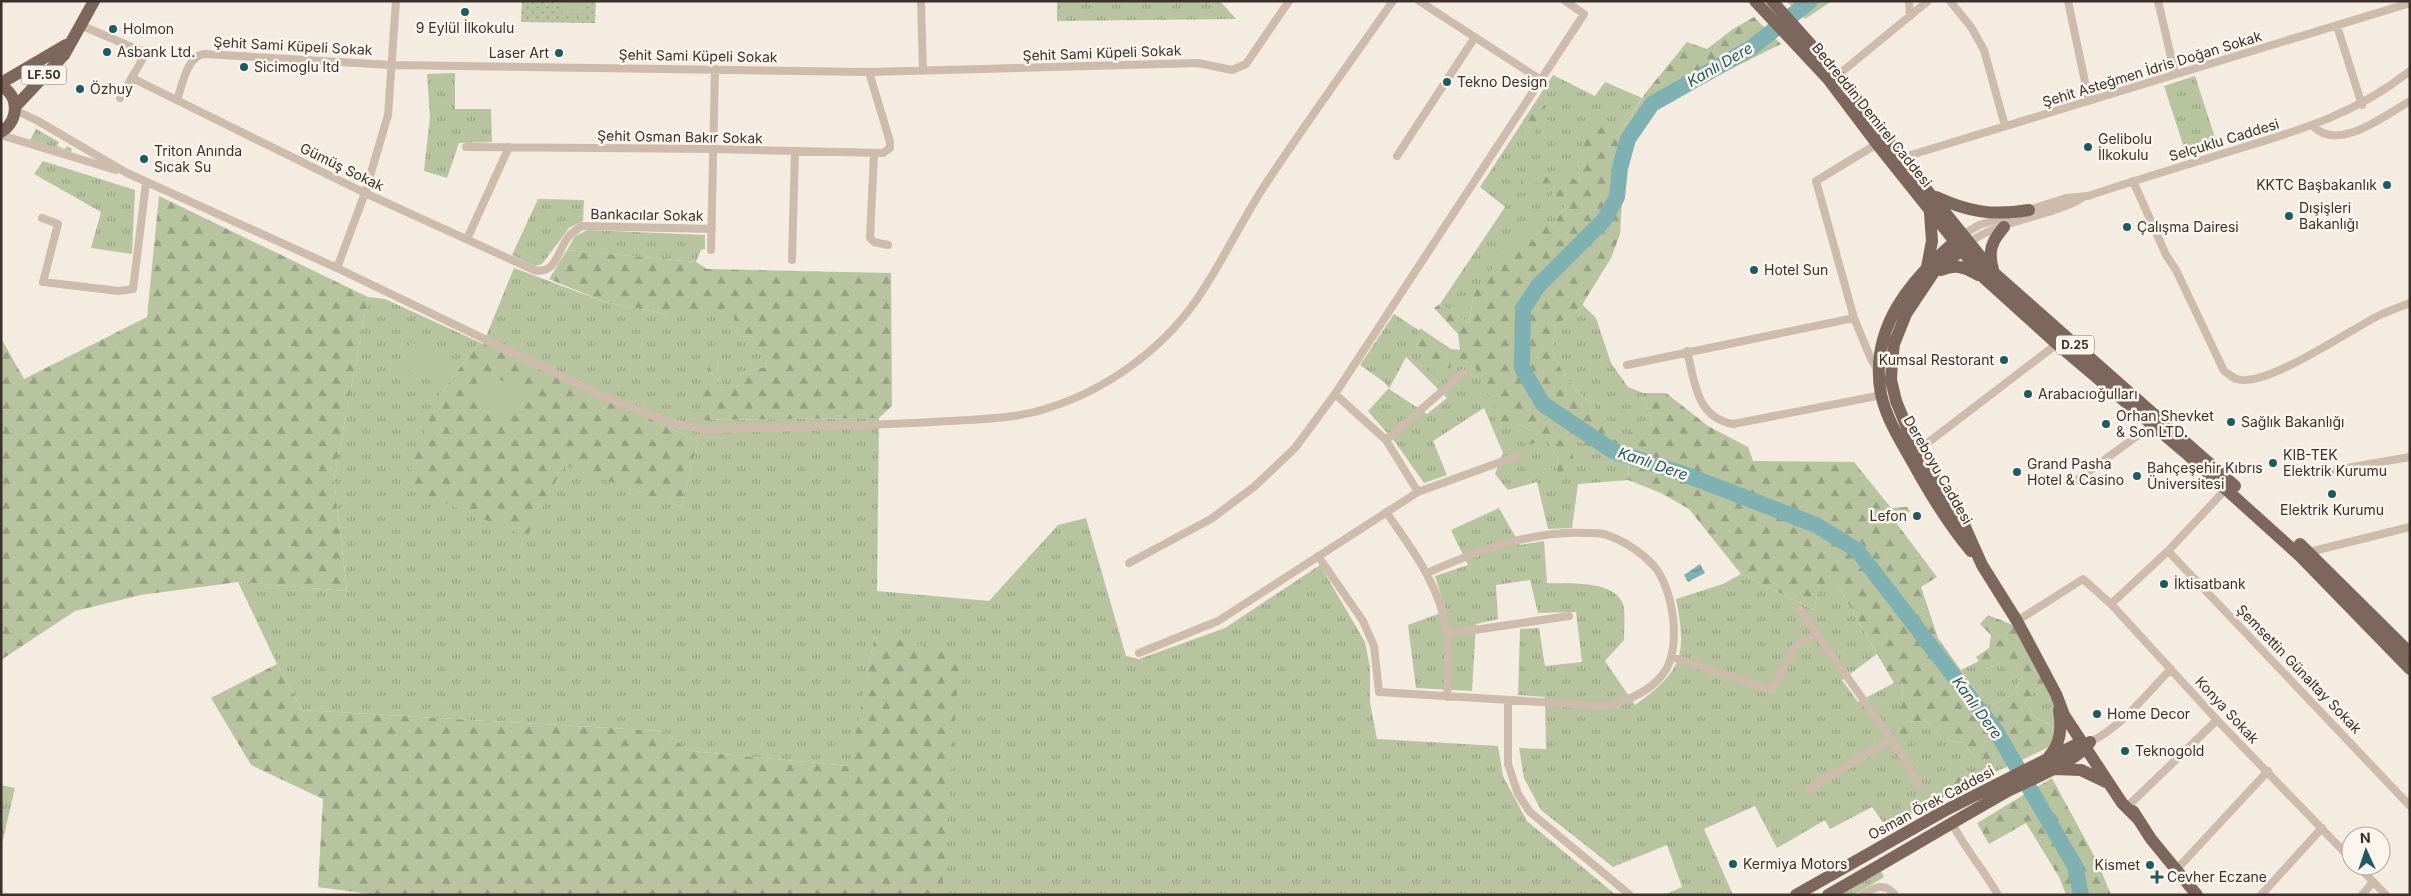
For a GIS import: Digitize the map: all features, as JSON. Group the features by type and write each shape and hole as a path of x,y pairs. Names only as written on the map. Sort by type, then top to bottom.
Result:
{"main road":[{"name":"LF.50","path":"1,134 10,125 15,109 64,55 94,1"},
{"name":"Bedreddin Demirel Caddesi","path":"1755,1 1838,75 1901,158 1933,196 1962,242"},
{"name":"Bedreddin Demirel Caddesi","path":"1772,1 1828,79 1930,212 1962,242"},
{"name":"LF.50","path":"15,109 10,93 1,85 71,42"},
{"path":"1933,196 1977,212 1993,213 2029,210"},
{"path":"1930,212 1932,241 1930,270 1956,266 1966,267 1989,275 1990,249 1994,239 2004,227"},
{"name":"Dereboyu Caddesi","path":"1962,242 1904,293 1894,310 1884,336 1879,371 1882,395 1893,424 1928,489 1953,529 1982,565 2017,621 2056,694 2113,789 2122,803 2137,818"},
{"name":"D.25","path":"1962,242 1989,275 2057,344 2304,554 2410,669"},
{"name":"Dereboyu Caddesi","path":"1930,270 1906,314 1894,344 1891,380 1896,401 1918,451 1965,527 1982,565"},
{"name":"D.25","path":"1989,275 2304,554 2410,653"},
{"path":"2056,694 2062,730 2056,747 2044,767 2088,772 2102,779 2113,789"},
{"name":"Dereboyu Caddesi","path":"2086,744 2098,757 2151,839 2197,895"},
{"name":"Osman Örek Caddesi","path":"1796,895 1944,811 2005,787 2086,744"},
{"name":"Osman Örek Caddesi","path":"1828,895 1952,823 2005,787"}],"street":[{"path":"337,268 365,193 388,115 396,1"},
{"path":"921,1 923,71"},
{"path":"15,109 127,173 337,268 606,398 657,418 688,427 704,429 900,424 1000,417 1048,409 1109,381 1155,346 1182,319 1197,300 1280,162 1393,1"},
{"path":"1419,1 1446,21 1475,37 1541,80"},
{"path":"1129,563 1211,519 1254,486 1295,448 1335,394 1584,14 1565,1"},
{"path":"1909,1 1910,16"},
{"path":"1838,75 1928,1"},
{"path":"1950,1 1971,28 1984,50 2005,126"},
{"path":"2068,1 2089,101"},
{"path":"2158,1 2175,74"},
{"name":"Şehit Sami Küpeli Sokak","path":"176,100 192,61 200,54 249,55 391,65 869,72 1198,63 1232,70 1246,64 1285,3"},
{"name":"Şehit Asteğmen İdris Doğan Sokak","path":"1901,158 2410,3"},
{"path":"80,25 146,53 120,98"},
{"path":"2337,26 2362,105"},
{"path":"1397,156 1475,37"},
{"path":"711,250 715,69"},
{"name":"Şehit Osman Bakır Sokak","path":"466,147 714,149 883,154 890,148 869,72"},
{"name":"Selçuklu Caddesi","path":"1962,242 2049,214 2084,197 2313,126 2362,105 2410,72"},
{"name":"Gümüş Sokak","path":"132,78 365,193 534,270 545,271"},
{"path":"2313,126 2320,133 2328,136 2349,134 2368,126 2410,101"},
{"path":"1,134 127,173"},
{"path":"1877,144 1816,181 1854,318 1871,359 1879,371"},
{"path":"467,239 509,147"},
{"path":"792,260 795,152"},
{"path":"874,154 870,238 874,242 888,245"},
{"path":"2133,181 2166,255 2180,278 2224,371 2236,379 2247,380 2280,369 2345,336 2377,316 2410,303"},
{"path":"42,218 58,224 43,282 119,292 133,289 146,182"},
{"name":"Selçuklu Caddesi","path":"1962,242 1979,225 2066,198 2084,197"},
{"name":"Bankacılar Sokak","path":"545,271 556,260 571,234 582,226 712,229"},
{"path":"1627,365 1687,351 1854,318"},
{"path":"1918,451 2057,344"},
{"path":"1687,351 1701,402 1719,421 1732,424 1882,395"},
{"path":"1386,440 1463,373"},
{"path":"1335,394 1386,440 1418,492"},
{"path":"2077,480 2152,425"},
{"path":"1139,653 1218,621 1418,492 1517,456"},
{"path":"2329,471 2410,457"},
{"path":"2110,604 2168,551 2226,489"},
{"path":"1386,512 1427,573 1447,634 1447,697"},
{"path":"2304,554 2410,528"},
{"path":"1318,556 1363,621 1374,646 1379,692 1605,706 1626,702 1644,692 1664,673 1672,657 1675,629 1667,592 1655,567 1635,549 1605,534 1565,532 1532,536 1462,558 1427,573"},
{"name":"Şemsettin Günaltay Sokak","path":"2168,551 2410,806"},
{"name":"Konya Sokak","path":"2017,621 2084,579 2110,604 2217,720 2341,848"},
{"path":"1800,610 1903,756 1920,785"},
{"path":"1447,634 1569,616"},
{"path":"1672,657 1772,690 1794,648 1817,633"},
{"path":"2086,744 2103,736 2118,724 2171,669"},
{"path":"1508,701 1508,764 1518,794 1530,812 1630,895"},
{"path":"2130,804 2217,720"},
{"path":"1809,789 1890,740"},
{"path":"2177,869 2268,771"},
{"path":"1952,823 1960,840 1998,895"},
{"path":"2261,895 2322,828"},
{"path":"2367,876 2386,895"},
{"path":"2362,895 2373,882"},
{"path":"1865,893 1884,886 1891,889 1895,895"}],"green space":[{"path":"522,1 596,1 595,23 521,22"},
{"path":"562,1 587,1 587,13 562,13"},
{"path":"1057,1 1220,1 1236,19 1057,21"},
{"path":"1786,1 1832,1 1805,19"},
{"path":"1754,17 1781,44 1689,90 1657,109 1633,141 1624,169 1620,234 1611,258 1579,310 1556,325 1553,348 1556,360 1582,396 1625,435 1652,424 1643,393 1666,393 1708,426 1748,447 1753,461 1854,462 1891,508 1907,507 1910,511 1897,524 1937,577 1921,587 1938,638 1988,708 2013,694 2023,675 2009,659 1985,669 1976,657 1989,648 1991,635 1980,624 1988,615 2013,625 2044,683 2024,702 2036,718 2056,728 2051,743 2047,748 2009,766 2003,757 1990,766 1980,765 1964,743 1943,740 1927,722 1905,721 1915,740 1904,746 1891,729 1902,704 1903,683 1894,683 1838,586 1818,591 1814,610 1741,574 1689,509 1661,493 1628,480 1629,463 1573,439 1571,469 1568,474 1556,483 1542,472 1546,464 1556,472 1559,462 1548,439 1528,445 1524,437 1532,431 1518,424 1502,424 1473,363 1471,368 1454,357 1450,368 1431,371 1417,350 1420,328 1451,349 1460,350 1458,334 1434,308 1440,304 1469,323 1474,292 1513,242 1536,225 1553,226 1567,202 1551,198 1553,184 1534,183 1529,192 1521,193 1521,173 1563,172 1580,183 1578,164 1584,132 1606,126 1618,135 1647,91 1687,42 1707,49 1733,29"},
{"path":"455,73 455,109 491,109 492,142 459,143 447,178 424,171 430,117 427,74"},
{"path":"1553,75 1595,96 1605,82 1642,98 1618,135 1585,132 1578,164 1580,184 1534,182 1553,184 1567,202 1553,226 1474,292 1469,323 1440,304 1505,207 1480,187"},
{"path":"2195,76 2217,144 2186,154 2164,86"},
{"path":"1537,101 1546,106 1540,116 1557,124 1555,128 1538,126 1531,141 1521,140 1525,118"},
{"path":"36,129 59,142 57,146 65,149 67,146 72,149 71,152 30,140"},
{"path":"43,161 135,190 132,254 91,248 101,212 34,174"},
{"path":"159,196 368,297 334,480 347,591 238,582 141,595 75,611 1,660 1,338 24,379 147,317"},
{"path":"538,199 584,200 583,221 569,228 542,264 535,266 512,255"},
{"path":"588,230 705,235 705,249 701,250 696,262 567,250 575,236"},
{"path":"567,250 696,262 707,269 891,273 892,406 879,418 703,420 699,385 709,381 709,361 717,361 719,388 740,385 740,373 768,366 768,353 754,350 754,337 738,336 733,314 666,314 605,302 549,279"},
{"path":"514,268 605,302 666,314 734,314 738,336 754,337 768,353 768,366 740,373 741,385 719,388 717,361 709,381 704,420 879,418 877,591 989,601 1058,525 1086,518 1126,656 1139,659 1225,628 1320,565 1365,642 1370,667 1370,702 1377,739 1498,746 1503,776 1527,821 1616,895 864,895 875,635 850,766 691,751 662,731 302,710 277,664 238,582 347,591 334,480 368,297 385,299 479,342 438,397 563,464 681,507 698,441 483,344"},
{"path":"1582,304 1596,318 1611,363 1628,387 1643,393 1652,424 1625,436 1582,396 1556,360 1553,348 1556,325 1579,310"},
{"path":"1394,314 1420,331 1417,350 1454,356 1471,367 1473,362 1502,423 1518,424 1548,439 1559,462 1556,472 1556,483 1573,438 1629,463 1628,480 1578,484 1572,528 1548,529 1537,482 1508,490 1495,474 1503,453 1484,408 1433,441 1447,475 1424,483 1395,442 1368,411 1389,388 1384,382 1360,365","holes":["1406,357 1447,398 1427,414 1389,389"]},
{"path":"410,342 454,360 444,384 400,367"},
{"path":"479,342 698,441 681,507 564,465 527,537 404,486 438,397"},
{"path":"482,372 524,390 513,415 471,398"},
{"path":"1499,508 1520,545 1544,541 1547,583 1592,585 1613,592 1620,599 1624,608 1624,640 1605,661 1635,705 1663,682 1678,660 1681,648 1681,635 1676,599 1723,584 1741,574 1814,610 1818,590 1838,586 1877,654 1842,680 1858,702 1894,683 1903,682 1902,704 1899,711 1905,721 1927,722 1943,740 1964,743 1980,765 2003,757 2009,766 1983,777 1973,769 1922,794 1927,806 1887,828 1872,807 1830,829 1825,820 1777,848 1755,806 1704,829 1733,895 1664,895 1682,887 1667,845 1613,867 1541,810 1524,778 1519,748 1546,749 1545,697 1518,695 1520,629 1539,628 1545,666 1582,662 1576,612 1538,613 1530,580 1496,585 1498,619 1476,624 1472,691 1416,688 1408,625 1446,611 1435,576 1468,565 1451,530"},
{"path":"875,635 960,653 942,895 377,895 318,887 323,799 251,765 211,698 277,664 302,710 662,731 691,751 849,766"},
{"path":"2010,658 2023,675 2013,694 1988,708 1961,670 1979,661 1986,669"},
{"path":"2044,683 2057,708 2056,728 2036,718 2024,702"},
{"path":"1973,769 1983,777 1927,806 1921,794"},
{"path":"2052,778 2098,863 2111,895 2066,895 2059,877 2026,823 1989,844 1977,823"},
{"path":"1,785 15,788 1,848"},
{"path":"1881,871 1884,877 1854,895 1838,895"}],"water":[{"path":"1700,564 1705,573 1688,582 1684,575"}],"waterway":[{"name":"Kanlı Dere","path":"1810,1 1751,48 1652,104 1628,139 1620,168 1617,197 1604,220 1538,286 1523,309 1522,368 1543,404 1613,451 1684,474 1816,525 1857,550 1996,731 2075,866 2081,895"}],"place":[{"name":"9 Eylül İlkokulu","path":"465,12"},
{"name":"Holmon","path":"113,29"},
{"name":"Asbank Ltd.","path":"107,52"},
{"name":"Laser Art","path":"559,53"},
{"name":"Sicimoglu ltd","path":"244,67"},
{"name":"Tekno Design","path":"1447,82"},
{"name":"Özhuy","path":"80,89"},
{"name":"Gelibolu İlkokulu","path":"2088,147"},
{"name":"Triton Anında Sıcak Su","path":"144,159"},
{"name":"KKTC Başbakanlık","path":"2387,185"},
{"name":"Dışişleri Bakanlığı","path":"2289,216"},
{"name":"Çalışma Dairesi","path":"2127,227"},
{"name":"Hotel Sun","path":"1754,270"},
{"name":"Kumsal Restorant","path":"2004,360"},
{"name":"Arabacıoğulları","path":"2028,394"},
{"name":"Sağlık Bakanlığı","path":"2231,422"},
{"name":"Orhan Shevket & Son LTD.","path":"2106,424"},
{"name":"KIB-TEK Elektrik Kurumu","path":"2273,463"},
{"name":"Grand Pasha Hotel & Casino","path":"2017,472"},
{"name":"Bahçeşehir Kıbrıs Üniversitesi","path":"2137,476"},
{"name":"Elektrik Kurumu","path":"2332,494"},
{"name":"Lefon","path":"1917,516"},
{"name":"İktisatbank","path":"2164,584"},
{"name":"Home Decor","path":"2097,714"},
{"name":"Teknogold","path":"2125,751"},
{"name":"Kermiya Motors","path":"1733,864"},
{"name":"Kismet","path":"2150,865"},
{"name":"Cevher Eczane","path":"2157,877"}]}
